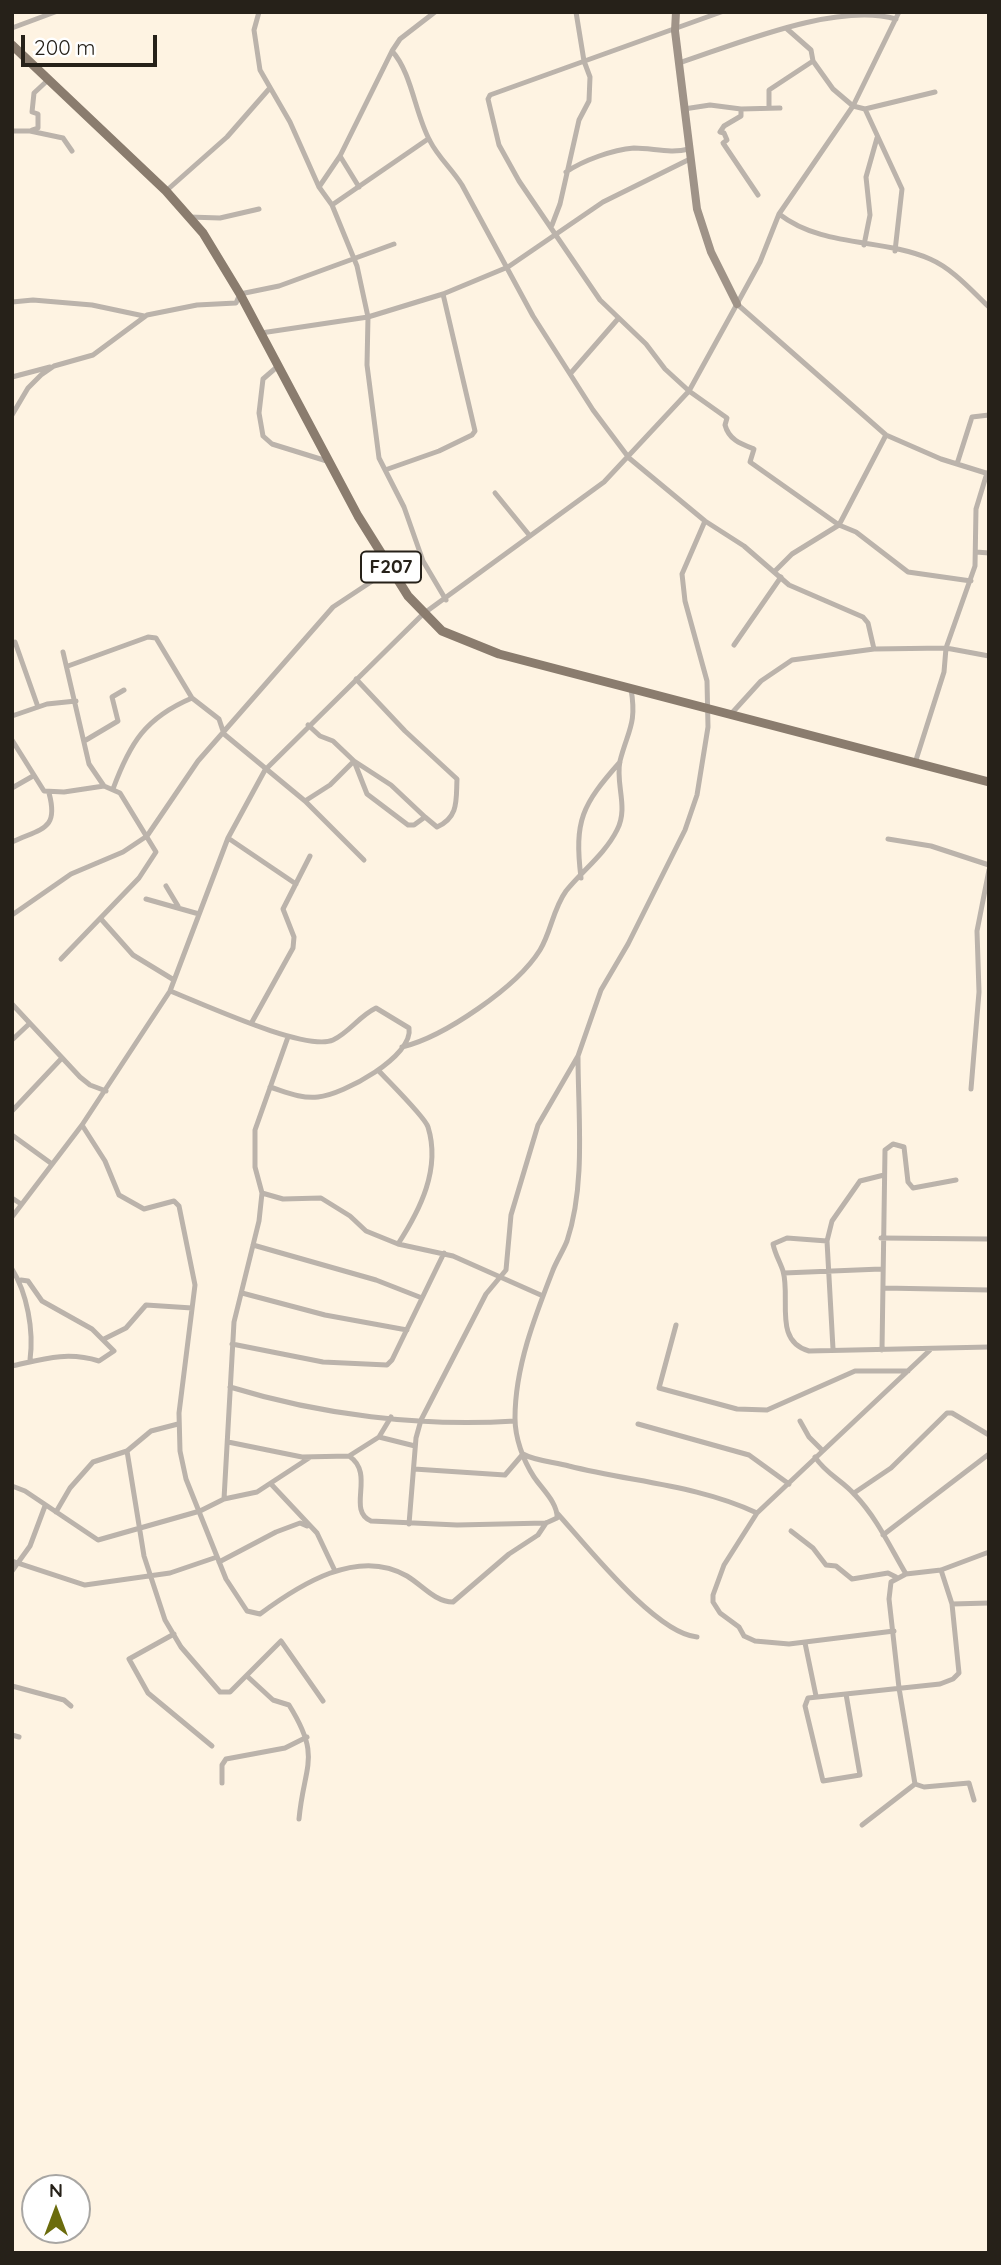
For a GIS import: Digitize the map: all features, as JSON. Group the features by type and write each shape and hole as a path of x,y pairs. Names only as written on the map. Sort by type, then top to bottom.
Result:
{"main road":[{"name":"F207","path":"12,45 166,191 223,262 358,516 424,614 442,631 466,643 631,689 989,782"}],"street":[{"path":"12,28 55,12"},
{"path":"259,12 254,30 260,70 290,122 319,187 332,205 355,261 368,317 367,365 375,438 385,470 404,507 423,561 446,600"},
{"path":"319,187 340,156 400,38 436,12"},
{"path":"551,225 560,204 579,120 589,101 590,77 584,61 576,12"},
{"path":"676,12 690,159 703,229 737,304 886,435 988,474 976,509 976,552 971,581 946,648 944,672 915,763"},
{"path":"721,12 685,23 676,31 490,95 488,99 499,145 519,181 559,235 585,279 617,320 646,344 665,369 689,391 727,418 726,430 738,443 754,449 750,462 839,525 856,532 908,572 971,581"},
{"path":"12,1216 106,1091 170,990 228,838 265,771 308,725 424,614 604,482 689,391 760,262 779,214 853,106 897,15 866,15 786,28 679,63"},
{"path":"786,28 811,50 813,61 833,89 853,106 865,109 935,92"},
{"path":"392,51 398,58 429,139 462,185 533,316 629,458 705,521 775,571 789,585 863,617 868,624 874,649"},
{"path":"769,106 769,90 813,61"},
{"path":"30,131 38,128 40,121 38,114 32,112 34,93 48,80"},
{"path":"166,191 228,137 269,89"},
{"path":"684,109 710,105 741,109 769,106 780,108"},
{"path":"741,109 741,116 724,126 720,132 724,133 727,140 723,143 758,195"},
{"path":"865,109 902,189 895,251"},
{"path":"12,131 30,131 63,138 72,151"},
{"path":"864,245 870,215 866,177 877,138"},
{"path":"332,205 429,139"},
{"path":"566,172 618,151 633,148 675,153 689,149"},
{"path":"340,156 359,187"},
{"path":"261,333 368,317 443,294 508,267 559,235 603,202 690,159"},
{"path":"189,217 220,218 259,209"},
{"path":"779,214 826,236 932,260 952,273 989,307"},
{"path":"12,302 33,300 92,305 140,317 197,305 236,303 240,294 279,286 355,261 394,244"},
{"path":"385,470 439,452 475,431 443,294"},
{"path":"126,313 131,326"},
{"path":"12,377 93,355 147,314"},
{"path":"570,374 617,320"},
{"path":"278,365 262,379 259,414 263,436 272,444 330,462"},
{"path":"12,415 28,388 54,366"},
{"path":"957,464 972,417 989,415"},
{"path":"775,571 792,554 839,525 886,435"},
{"path":"495,493 530,536"},
{"path":"409,1524 415,1447 421,1420 486,1294 506,1270 512,1215 538,1125 578,1056 601,990 628,944 685,830 703,766 708,727 707,681 682,585 682,573 705,521"},
{"path":"976,552 989,553"},
{"path":"12,915 71,874 124,852 147,836 198,761 333,607 392,568"},
{"path":"734,645 781,577"},
{"path":"68,666 152,636 192,698 219,719 224,734 265,771 305,801 364,860"},
{"path":"15,642 38,707"},
{"path":"731,714 743,696 782,664 874,649 946,648 989,656"},
{"path":"63,652 86,740 89,764 104,786"},
{"path":"308,725 320,736 333,741 354,761 391,785 437,827 451,817 456,811 457,779 405,731 356,679"},
{"path":"402,1047 421,1043 473,1013 513,979 540,950 559,903 617,831 623,813 620,762 635,709 631,689"},
{"path":"86,740 118,721 112,697 124,690"},
{"path":"113,789 126,753 137,736 173,706 192,698"},
{"path":"12,716 38,707 76,701"},
{"path":"12,740 33,776 49,793 54,813 50,822 12,842"},
{"path":"354,761 367,794 408,825 414,825 425,817"},
{"path":"305,801 330,785 354,761"},
{"path":"581,878 577,849 579,820 594,791 620,762"},
{"path":"12,788 33,776"},
{"path":"49,793 104,786 113,789 120,793 155,846 154,857 101,919 61,959"},
{"path":"228,838 296,884"},
{"path":"888,838 931,846 989,868 978,931 979,992 971,1089"},
{"path":"252,1022 293,948 294,937 282,912 310,856"},
{"path":"166,886 180,908"},
{"path":"146,899 199,914"},
{"path":"101,919 132,955 174,980"},
{"path":"170,990 288,1037 323,1042 333,1040 362,1015 376,1008 409,1028 410,1034 402,1047 378,1070 344,1089 321,1097 305,1097 270,1087"},
{"path":"12,1004 61,1059 90,1085 106,1091"},
{"path":"12,1040 29,1024"},
{"path":"224,1499 232,1344 262,1193 256,1167 255,1130 288,1037"},
{"path":"578,1056 578,1169 573,1211 566,1241 528,1334 515,1433 523,1454 557,1513 652,1614 677,1633 697,1637"},
{"path":"12,1111 61,1059"},
{"path":"378,1070 428,1127 431,1166 426,1195 398,1244"},
{"path":"82,1125 105,1161 119,1195 144,1209 166,1201 174,1202 178,1206 195,1285 178,1424 180,1451 186,1479 218,1560 237,1598 253,1614 260,1614 291,1591 352,1565 391,1570 406,1575 442,1600 453,1602 509,1553 538,1535 546,1522"},
{"path":"12,1135 52,1164"},
{"path":"882,1349 881,1238 885,1150 889,1145 901,1144 905,1150 908,1182 913,1188 956,1180"},
{"path":"833,1349 827,1241 832,1221 850,1191 860,1181 884,1175"},
{"path":"262,1193 283,1199 321,1198 350,1216 366,1231 398,1244 444,1253 543,1296"},
{"path":"12,1198 21,1204"},
{"path":"827,1241 787,1238 775,1241 772,1247 783,1272 789,1337 794,1344 809,1351 989,1347"},
{"path":"881,1238 989,1239"},
{"path":"253,1245 376,1280 422,1298"},
{"path":"232,1344 323,1362 380,1366 392,1360 444,1253"},
{"path":"12,1269 21,1280 29,1320 30,1360"},
{"path":"783,1272 830,1273 881,1269"},
{"path":"12,1366 30,1360 73,1355 99,1361 114,1351 104,1339 42,1301 28,1281 21,1280"},
{"path":"883,1288 989,1290"},
{"path":"242,1293 325,1315 407,1329"},
{"path":"104,1339 127,1328 146,1306 192,1308"},
{"path":"676,1325 659,1388 737,1409 767,1410 855,1371 908,1371"},
{"path":"894,1631 805,1643 755,1641 744,1636 739,1627 720,1613 713,1602 715,1584 757,1513 929,1350"},
{"path":"230,1387 341,1414 476,1424 515,1421"},
{"path":"854,1493 891,1468 947,1413 953,1413 989,1435"},
{"path":"349,1456 379,1437 391,1417"},
{"path":"800,1421 809,1437 822,1450"},
{"path":"56,1512 70,1488 93,1462 127,1451 151,1431 178,1424"},
{"path":"638,1424 749,1455 789,1484"},
{"path":"379,1437 415,1447"},
{"path":"229,1442 302,1457 314,1454 349,1456 355,1460 362,1480 359,1511 363,1518 409,1524 546,1522 554,1521 557,1513"},
{"path":"127,1451 150,1575 165,1620 181,1647 220,1692 230,1692 248,1677 281,1641 323,1701"},
{"path":"12,1486 25,1491 44,1506 63,1514 75,1526 86,1529 93,1539 142,1529 200,1511 224,1499 257,1492 314,1454"},
{"path":"414,1469 505,1475 523,1454"},
{"path":"523,1454 620,1479 676,1486 733,1501 757,1513"},
{"path":"883,1535 989,1454"},
{"path":"815,1457 822,1468 854,1493 878,1521 883,1535 906,1574"},
{"path":"271,1485 317,1533 335,1571"},
{"path":"12,1571 15,1562 30,1546 44,1506"},
{"path":"15,1562 85,1586 170,1573 218,1560 300,1523 312,1528"},
{"path":"791,1531 813,1548 825,1565 836,1566 852,1579 888,1573 896,1577"},
{"path":"915,1784 899,1688 889,1598 891,1582 896,1577 941,1570 989,1552"},
{"path":"846,1694 860,1775 827,1781 820,1779 805,1706 808,1698 940,1684 957,1677 960,1669 953,1604 941,1570"},
{"path":"953,1604 989,1603"},
{"path":"174,1634 129,1658 148,1693 212,1746"},
{"path":"805,1643 816,1696"},
{"path":"248,1677 273,1700 289,1705 307,1737 309,1771 299,1819"},
{"path":"12,1686 64,1700 71,1706"},
{"path":"222,1783 222,1765 226,1759 285,1748 307,1737"},
{"path":"915,1784 924,1787 969,1783 974,1800"},
{"path":"862,1825 915,1784"}]}
